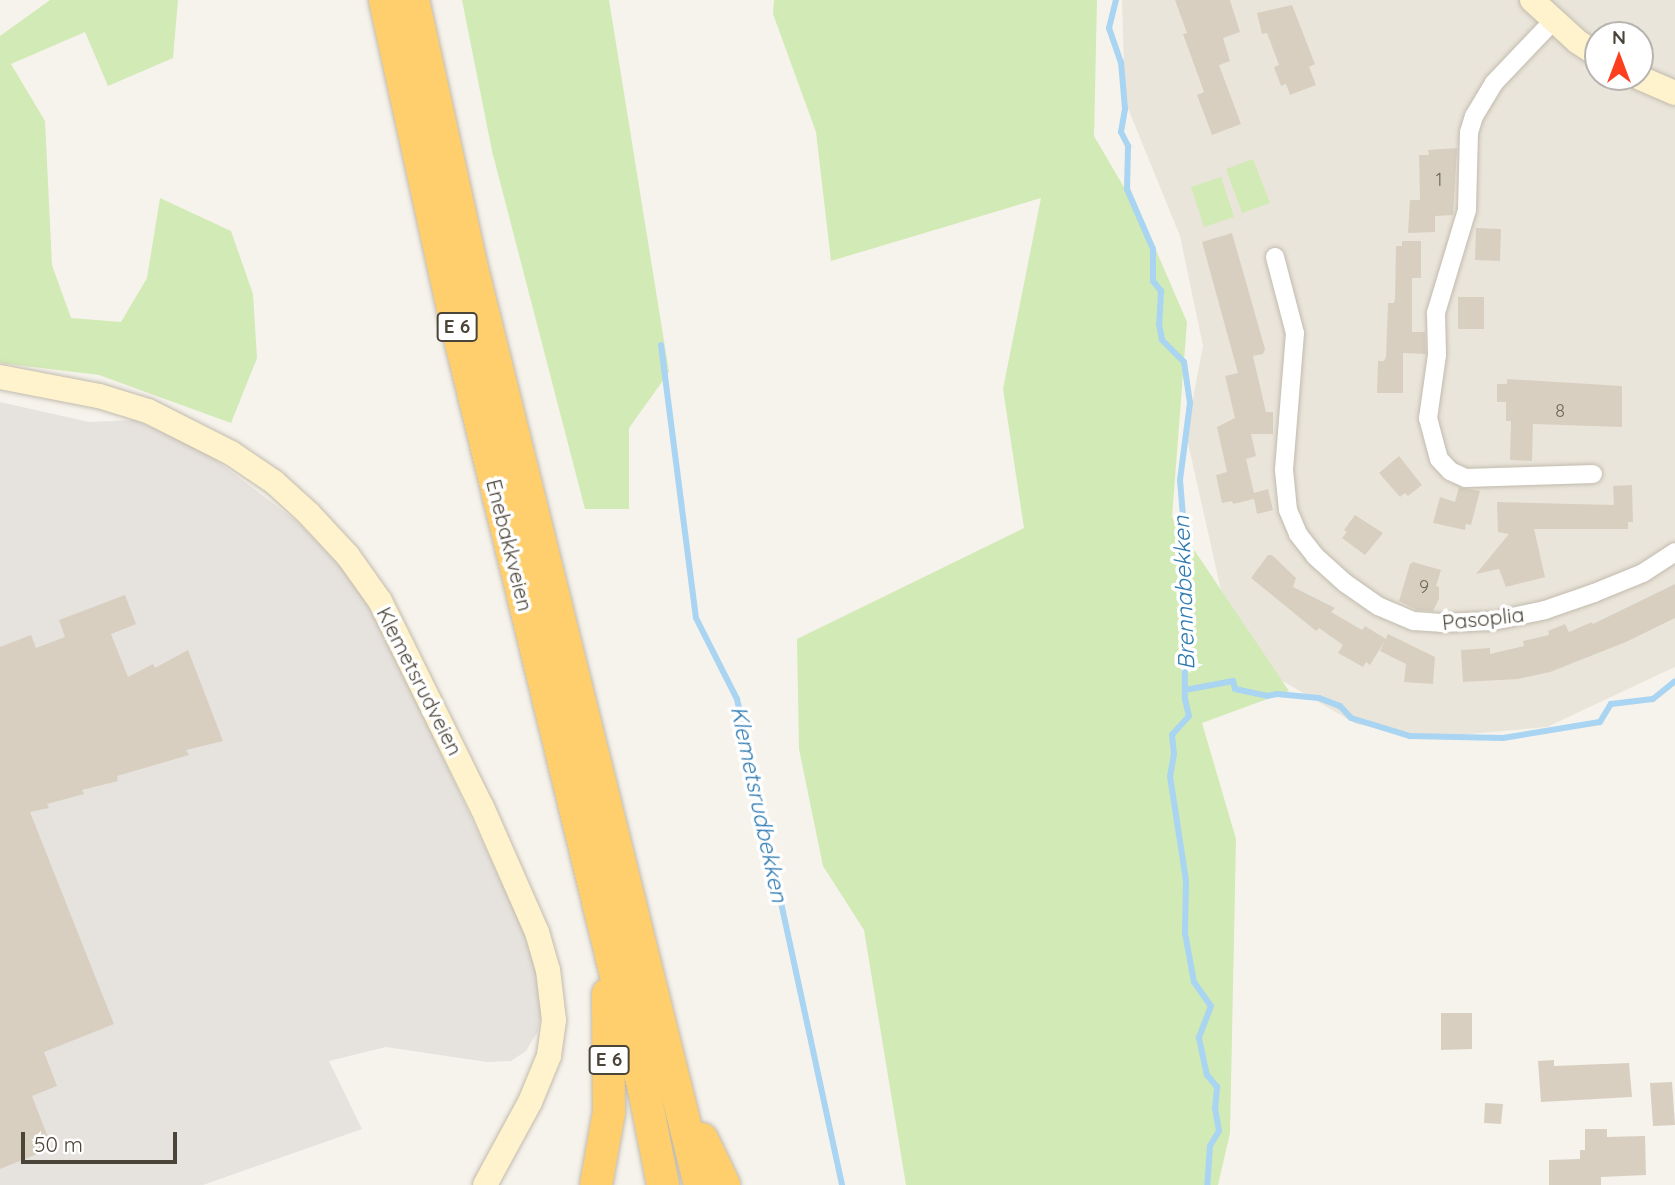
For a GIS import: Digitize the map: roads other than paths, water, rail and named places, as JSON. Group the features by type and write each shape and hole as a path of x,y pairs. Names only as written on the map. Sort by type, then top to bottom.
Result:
{"highway":[{"name":"Enebakkveien","path":"385,0 455,318 607,934 644,1089 663,1185"},
{"name":"Enebakkveien","path":"413,0 473,272 676,1084"},
{"name":"E 6","path":"596,1185 610,1100 607,934"},
{"name":"E 6","path":"676,1084 699,1185"},
{"name":"E 6","path":"676,1084 724,1185"}],"street":[{"path":"1532,0 1553,21 1584,44"},
{"path":"1553,21 1494,83 1474,116 1469,132 1467,210 1436,313 1437,355 1428,418 1439,459 1450,471 1466,478 1593,474"},
{"path":"1654,84 1675,93"},
{"name":"Pasoplia","path":"1275,257 1295,333 1284,470 1288,510 1298,534 1315,556 1345,583 1378,606 1414,621 1454,624 1493,621 1545,610 1594,593 1643,573 1675,552"},
{"name":"Klemetsrudveien","path":"0,377 99,396 148,411 191,430 239,458 274,482 330,534 380,601 482,807 537,932 548,970 554,1020 549,1056 530,1102 485,1185"}],"waterway":[{"name":"Brennabekken","path":"1116,0 1109,28 1121,62 1125,109 1121,132 1128,146 1127,189 1153,249 1153,281 1161,291 1159,324 1162,340 1184,362 1190,403 1180,480 1184,529 1185,699 1189,716 1172,735 1174,754 1170,776 1186,881 1185,933 1194,982 1211,1006 1199,1038 1207,1075 1217,1087 1215,1108 1219,1131 1210,1146 1207,1185"},
{"name":"Klemetsrudbekken","path":"661,345 696,618 737,699 842,1185"},
{"path":"1185,690 1233,681 1235,689 1267,696 1277,694 1319,698 1340,706 1351,718 1410,736 1503,738 1600,722 1611,704 1653,699 1675,681"}]}
